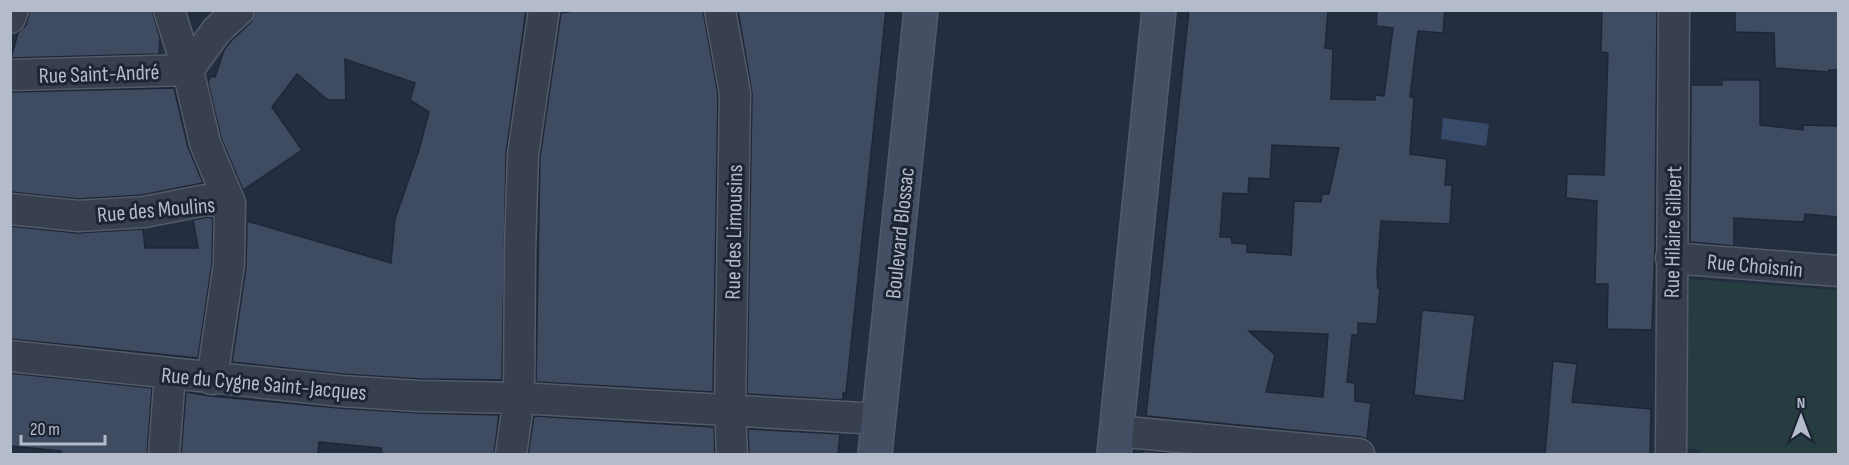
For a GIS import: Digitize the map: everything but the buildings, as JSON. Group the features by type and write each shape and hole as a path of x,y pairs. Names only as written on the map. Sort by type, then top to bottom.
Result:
{"main road":[{"name":"Boulevard Blossac","path":"875,454 921,10"},
{"path":"1115,443 1159,10"}],"street":[{"path":"10,18 13,10"},
{"path":"169,10 188,70 205,143 230,203 229,264 212,379"},
{"path":"188,70 217,30 239,10"},
{"path":"511,454 519,398 522,174 544,10"},
{"name":"Rue des Limousins","path":"720,10 735,93 730,409 732,454"},
{"name":"Rue Hilaire Gilbert","path":"1671,454 1674,10"},
{"name":"Rue Saint-André","path":"10,75 188,70"},
{"name":"Rue des Moulins","path":"10,209 79,216 144,212 206,200 230,203"},
{"name":"Rue Choisnin","path":"1671,258 1839,271"},
{"name":"Rue du Cygne Saint-Jacques","path":"10,356 341,391 419,396 519,398 879,419"},
{"path":"164,454 170,374"},
{"path":"1115,443 1359,454"}],"green space":[{"path":"1689,279 1838,290 1838,454 1701,454 1700,450 1686,448"}],"water":[{"path":"1443,118 1489,124 1486,146 1441,139"}]}
